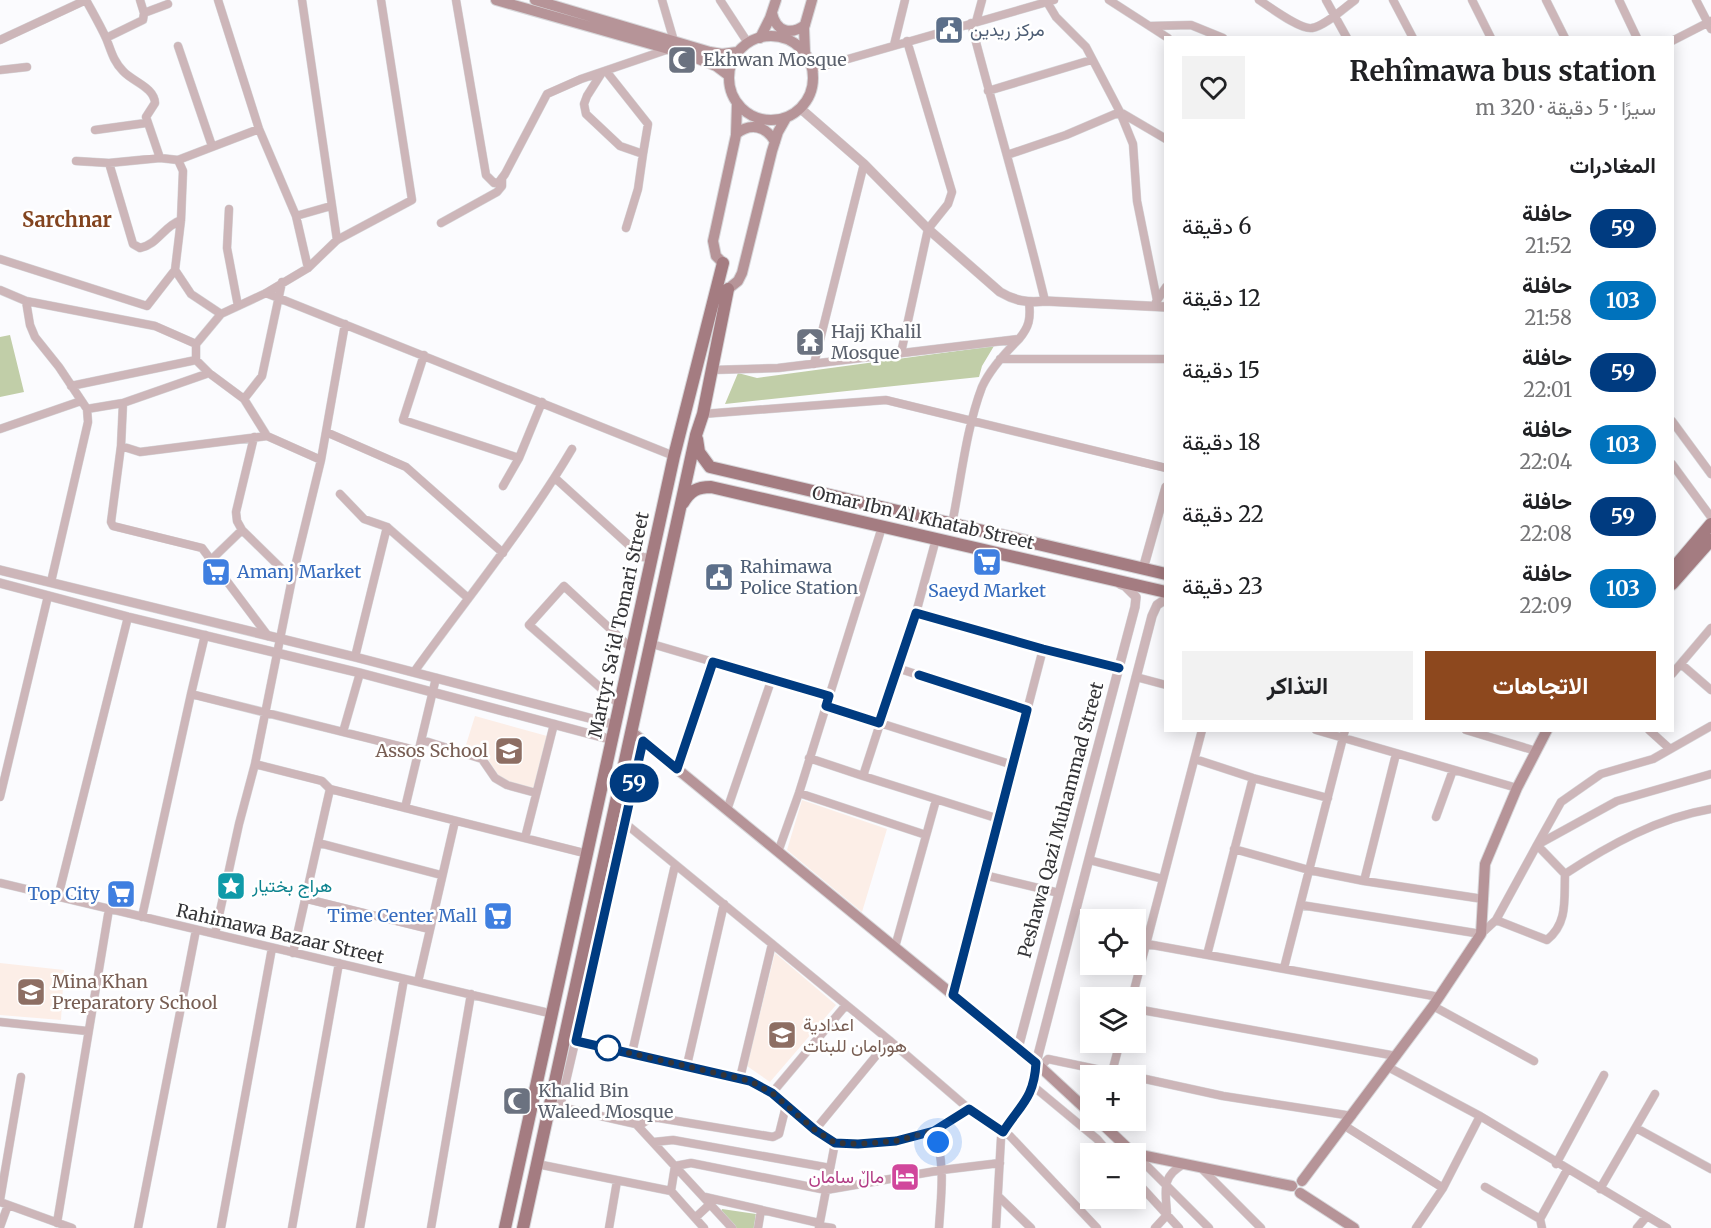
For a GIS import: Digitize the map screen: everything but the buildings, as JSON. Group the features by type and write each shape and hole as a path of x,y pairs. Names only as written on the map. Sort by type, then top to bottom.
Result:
{"main road":[{"path":"496,0 671,45 717,54 737,52"},
{"path":"535,0 671,45 716,66 728,75"},
{"path":"760,38 776,0"},
{"path":"805,53 805,25 812,0"},
{"path":"772,13 778,28 788,32 796,31 805,25"},
{"path":"772,36 787,39 805,53 813,69 810,95 801,109 786,118 764,120 744,111 730,90 728,75 737,52 748,42 760,38 772,36"},
{"path":"716,66 720,61 717,54"},
{"name":"Martyr Sa'id Tomari Street","path":"505,1228 674,456 723,263 716,256 713,242 736,134 737,103"},
{"name":"Martyr Sa'id Tomari Street","path":"523,1228 537,1164 555,1106 632,732 696,435 703,414 728,289 738,281 744,269 775,142 786,118"},
{"path":"736,134 742,129 758,127 765,130 775,142"},
{"path":"696,435 699,452 710,467 701,471 699,478 706,487"},
{"name":"Omar Ibn Al Khatab Street","path":"710,467 1143,569 1164,571"},
{"path":"681,506 690,493 706,487"},
{"name":"Omar Ibn Al Khatab Street","path":"706,487 1164,592"},
{"path":"804,509 807,490"},
{"path":"1674,568 1711,524"},
{"path":"1006,555 1011,538"},
{"path":"1674,582 1710,544"},
{"path":"642,605 648,614 652,615 659,608"},
{"path":"637,628 649,623 652,626 653,638"},
{"path":"632,732 1018,1048 1080,1104"},
{"path":"1298,1187 1436,1002 1481,934 1485,864 1517,788 1546,732"},
{"path":"1110,1131 1123,1143"},
{"path":"1146,1158 1298,1187 1354,1228"}],"street":[{"path":"0,40 86,0 120,69 154,96 155,103 146,117 146,123 160,158"},
{"path":"106,38 142,21 144,13 140,0"},
{"path":"219,0 259,129 296,216 308,268"},
{"path":"302,0 337,240"},
{"path":"267,436 244,399 209,373 196,360 196,344 221,314 266,293 308,268 337,240 412,200 381,0"},
{"path":"456,0 486,175 494,183 499,182 502,178 547,94 671,45 662,0"},
{"path":"720,0 748,42"},
{"path":"894,45 905,0"},
{"path":"982,0 973,22 988,91 1027,225 1045,301"},
{"path":"1109,0 1165,36"},
{"path":"1259,0 1307,28 1314,28 1355,0"},
{"path":"1326,0 1346,36"},
{"path":"1393,0 1412,36"},
{"path":"1472,0 1490,36"},
{"path":"1545,0 1563,36"},
{"path":"1619,0 1636,36"},
{"path":"1674,40 1710,24 1696,0"},
{"path":"813,69 1051,1 1056,17 1086,47 1120,112 1133,144 1137,201 1156,303"},
{"path":"144,13 168,4"},
{"path":"1150,26 1191,25 1218,36"},
{"path":"901,353 928,229 948,204 952,192 907,41"},
{"path":"178,46 212,146"},
{"path":"988,91 1091,60"},
{"path":"0,70 27,67"},
{"path":"604,73 586,96 584,104 586,114 620,146 643,154"},
{"path":"604,73 648,124 638,189 626,228"},
{"path":"801,109 864,164 928,229 1000,291 1014,300 1029,303 1045,301 1156,303 1164,306"},
{"path":"1120,112 1164,138"},
{"path":"1007,155 1066,135 1120,112"},
{"path":"95,130 146,123"},
{"path":"76,161 109,163 160,158 178,160 259,129"},
{"path":"0,259 147,306 175,270 181,220 183,171 178,160"},
{"path":"109,163 133,244 140,248 150,245 168,226 181,220"},
{"path":"814,364 864,164"},
{"path":"441,224 497,192 502,186 502,178"},
{"path":"296,216 331,206"},
{"path":"229,208 228,258 238,306"},
{"path":"175,270 191,294 221,314"},
{"path":"244,399 262,376 282,282"},
{"path":"0,290 26,301 155,326 196,344"},
{"path":"1156,303 1164,290"},
{"path":"266,293 674,456"},
{"path":"26,301 30,325 35,337 87,409 88,422 51,582"},
{"path":"952,524 972,420 983,386 1000,359 1027,329 1031,317 1029,303"},
{"path":"215,934 239,824 255,764 292,579 321,460 345,324"},
{"path":"712,370 769,369 1019,339"},
{"path":"424,355 403,420 519,458"},
{"path":"1000,359 1164,359"},
{"path":"71,386 196,360"},
{"path":"87,409 123,403 209,373"},
{"path":"703,414 886,400 1164,468"},
{"path":"0,429 81,401"},
{"path":"503,486 519,458 542,402"},
{"path":"123,403 121,446 111,522 114,526 202,548 268,637"},
{"path":"1674,424 1711,474"},
{"path":"326,432 406,467 502,553"},
{"path":"121,446 140,452 267,436 321,460"},
{"path":"254,437 236,512 237,521 242,530 292,579"},
{"path":"414,672 502,553 555,478 572,449"},
{"path":"1674,467 1711,517"},
{"path":"555,478 642,557 652,558"},
{"path":"340,494 364,519 387,527 468,598"},
{"path":"1143,569 1164,494"},
{"path":"355,657 387,527"},
{"path":"778,852 799,793 882,527"},
{"path":"211,560 242,530"},
{"path":"863,776 916,613 936,539"},
{"path":"0,570 355,657 616,725"},
{"path":"14,586 16,574"},
{"name":"Peshawa Qazi Muhammad Street","path":"1018,1048 1135,607 1136,597 1125,586 1110,579"},
{"path":"0,583 128,617 360,673 613,740"},
{"path":"620,705 529,625 564,586 633,649"},
{"path":"0,797 48,596"},
{"name":"Peshawa Qazi Muhammad Street","path":"1038,1065 1152,616 1157,605 1164,600"},
{"path":"916,613 1119,668"},
{"path":"58,897 128,617"},
{"path":"1674,672 1711,628"},
{"path":"142,917 190,694 205,636"},
{"path":"653,638 713,662 829,696"},
{"path":"953,995 1043,649"},
{"path":"677,769 713,662"},
{"path":"1681,664 1711,690"},
{"path":"897,668 1027,710"},
{"path":"343,732 360,673"},
{"path":"1136,677 1164,684"},
{"path":"405,808 436,678"},
{"path":"727,810 772,678"},
{"path":"190,694 419,751"},
{"path":"826,706 1013,765"},
{"path":"600,737 603,730 602,722"},
{"path":"525,838 554,724"},
{"path":"1301,905 1481,934 1496,920 1562,802 1602,774 1653,759 1711,726"},
{"path":"1135,987 1202,732"},
{"path":"1327,732 1344,735 1396,754 1517,788"},
{"path":"1473,732 1536,751"},
{"path":"1650,732 1670,749"},
{"path":"1284,968 1344,735"},
{"path":"422,740 482,759 495,778 507,785 536,792"},
{"path":"643,741 576,1041 555,1106 638,1126 732,1228"},
{"path":"1364,881 1396,754"},
{"path":"809,758 999,819"},
{"path":"1195,759 1253,778 1328,798"},
{"path":"255,764 321,781 330,789 588,854"},
{"path":"1436,817 1453,770"},
{"path":"1537,845 1617,801 1711,774"},
{"path":"1207,955 1253,778"},
{"path":"294,953 330,789"},
{"path":"799,793 926,835"},
{"path":"895,947 936,800"},
{"path":"1565,874 1607,848 1664,821 1688,813 1711,809"},
{"path":"1081,811 1100,816"},
{"path":"418,982 454,821"},
{"path":"626,824 889,1040 969,1109 1003,1132 1097,1228"},
{"path":"319,843 441,875"},
{"path":"1496,920 1546,940 1558,931 1563,913 1565,874 1537,845"},
{"path":"1234,849 1309,870 1364,881 1483,899"},
{"path":"1089,860 1163,879"},
{"path":"632,1053 675,865"},
{"path":"984,874 1059,893"},
{"name":"Rahimawa Bazaar Street","path":"0,883 553,1014"},
{"path":"307,899 429,929"},
{"path":"687,1065 724,904"},
{"path":"61,1225 87,1032 109,909"},
{"path":"138,1228 196,930"},
{"path":"740,1077 772,944"},
{"path":"1147,944 1284,968 1436,1002 1534,1061"},
{"path":"221,1228 272,948"},
{"path":"292,1228 339,963"},
{"path":"360,1228 405,979"},
{"path":"431,1228 471,994"},
{"path":"772,1093 846,1005"},
{"path":"1146,1011 1396,1056"},
{"path":"0,1022 87,1032"},
{"path":"815,1130 889,1040"},
{"path":"576,1041 740,1077 756,1083 835,1143 896,1141 934,1131 969,1109"},
{"path":"996,1228 1003,1132 1027,1100 1038,1065 1048,1059 1080,1066"},
{"path":"1388,1067 1480,1116 1556,1164 1667,1228"},
{"path":"1556,1164 1604,1075"},
{"path":"0,1227 21,1077"},
{"path":"1146,1079 1223,1096 1352,1116"},
{"path":"1033,1086 1100,1143"},
{"path":"1600,1189 1655,1094"},
{"path":"638,1126 651,1118 660,1118 773,1137 779,1134 786,1106"},
{"path":"1416,1228 1443,1188 1480,1116"},
{"path":"1345,1126 1443,1188"},
{"path":"1636,1128 1711,1169"},
{"path":"934,1131 940,1149 942,1170 939,1228"},
{"path":"654,1142 674,1140 830,1168"},
{"path":"819,1226 835,1143"},
{"path":"675,1166 691,1163 826,1190 942,1170 1000,1163"},
{"path":"537,1164 671,1191 704,1228"},
{"path":"1155,1228 1167,1215 1166,1185 1171,1173 1184,1164"},
{"path":"1146,1165 1209,1228"},
{"path":"671,1191 675,1166"},
{"path":"1200,1167 1261,1228"},
{"path":"1542,1228 1540,1219 1567,1170"},
{"path":"609,1228 617,1180"},
{"path":"1485,1187 1540,1219"},
{"path":"1146,1192 1179,1228"},
{"path":"998,1196 1031,1228"},
{"path":"707,1201 761,1210 832,1228"},
{"path":"695,1218 707,1201"},
{"path":"3,1202 72,1228"},
{"path":"758,1228 761,1210"},
{"path":"1637,1228 1647,1216"}],"shaded area":[{"name":"Assos School","path":"475,716 547,736 534,790 507,782 499,776 485,755 465,748"},
{"path":"802,800 887,829 862,912 787,850"},
{"name":"اعدادية هورامان للبنات","path":"775,953 836,1005 770,1082 747,1066"},
{"name":"Mina Khan Preparatory School","path":"0,963 64,970 61,1020 0,1015"}],"green space":[{"path":"10,335 24,392 0,397 0,337"},
{"path":"994,346 982,366 979,377 725,404 738,373 757,378"},
{"path":"722,1209 756,1214 754,1228 734,1228 721,1212"}],"bus line":[{"name":"59","path":"919,675 1027,710 953,995 1036,1063 1033,1086 1027,1100 1003,1132 969,1109 934,1131 896,1141 835,1143 815,1130 772,1093 750,1081 576,1041 643,741 677,769 713,662 829,696 826,706 879,723 916,613 1119,668"}],"place":[{"name":"مركز ريدين","path":"949,30"},
{"name":"Ekhwan Mosque","path":"682,60"},
{"name":"Hajj Khalil Mosque","path":"810,342"},
{"name":"Saeyd Market","path":"987,562"},
{"name":"Amanj Market","path":"216,572"},
{"name":"Rahimawa Police Station","path":"719,577"},
{"name":"Assos School","path":"509,751"},
{"name":"هراج بختيار","path":"231,886"},
{"name":"Top City","path":"121,894"},
{"name":"Time Center Mall","path":"498,916"},
{"name":"Mina Khan Preparatory School","path":"31,992"},
{"name":"اعدادية هورامان للبنات","path":"782,1035"},
{"name":"Khalid Bin Waleed Mosque","path":"517,1101"},
{"name":"ماڵ سامان","path":"905,1177"}],"district":[{"name":"Sarchnar","path":"67,220"}],"route":[{"path":"608,1048 750,1081 772,1093 815,1130 835,1143 896,1141 934,1131 938,1142"}]}
